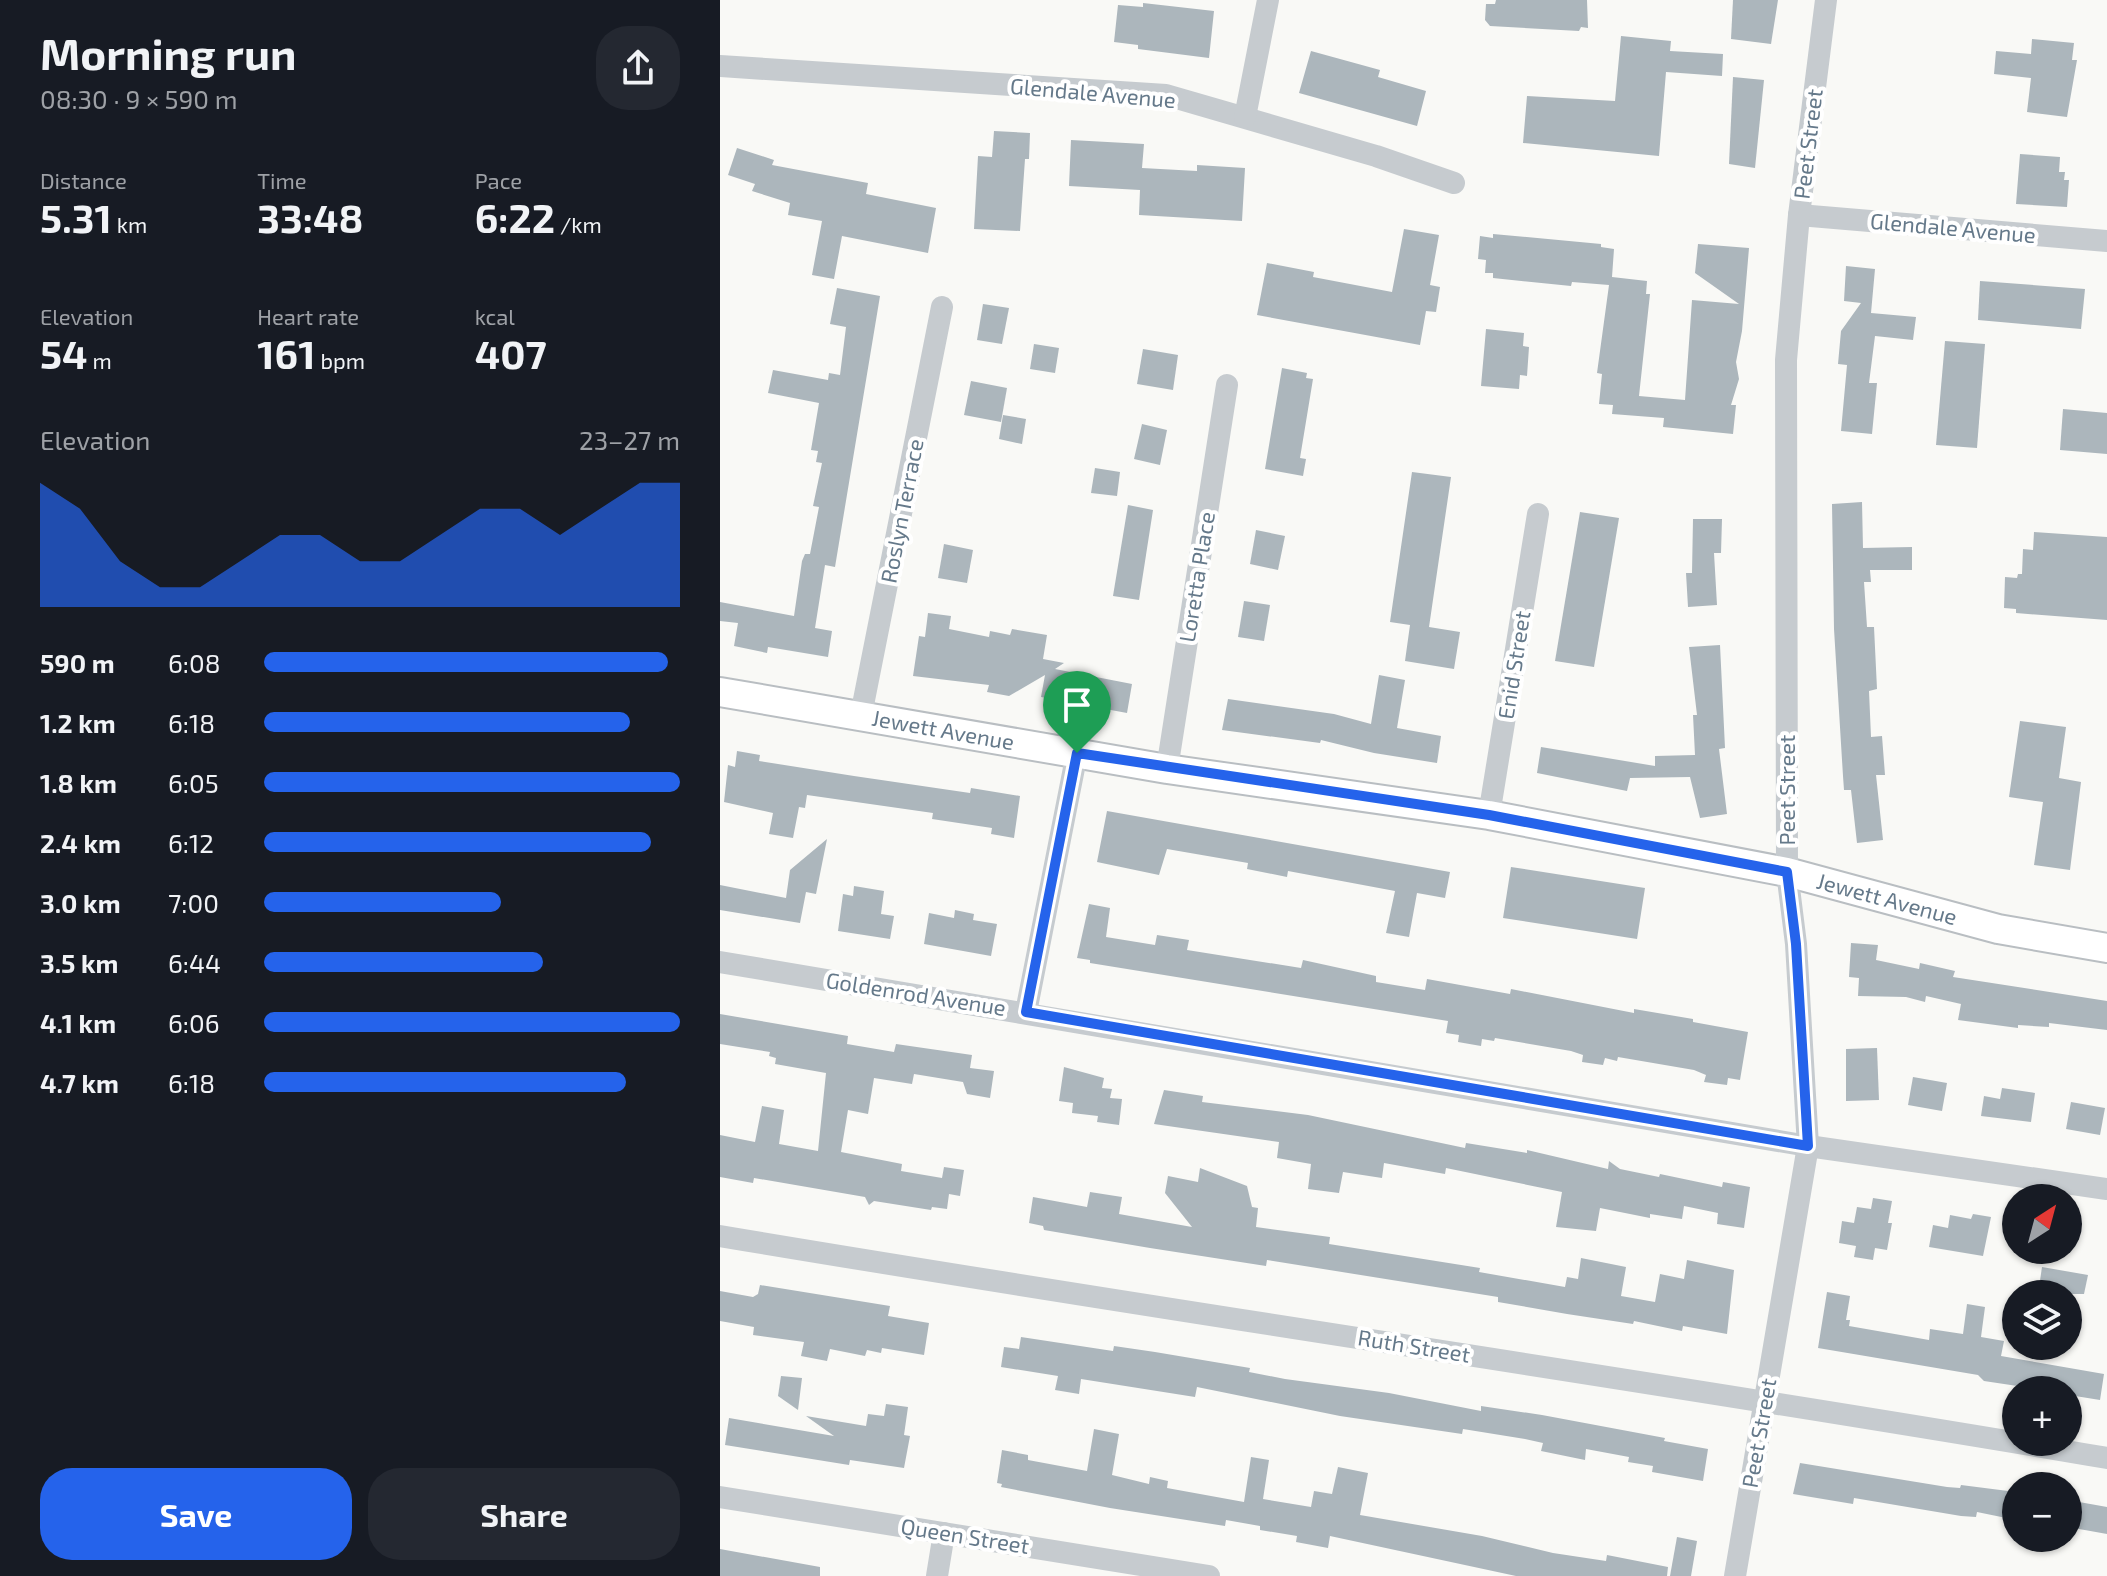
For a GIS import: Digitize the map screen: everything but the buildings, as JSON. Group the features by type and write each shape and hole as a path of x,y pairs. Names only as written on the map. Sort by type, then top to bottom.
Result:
{"main road":[{"name":"Jewett Avenue","path":"720,692 1167,769 1489,815 1787,872 1998,929 2107,948"}],"street":[{"path":"1245,117 1268,0"},
{"name":"Peet Street","path":"1735,1576 1808,1146 1796,944 1787,872 1786,360 1799,215 1826,0"},
{"name":"Glendale Avenue","path":"720,66 1166,95 1454,183"},
{"name":"Glendale Avenue","path":"1799,215 2107,241"},
{"name":"Roslyn Terrace","path":"861,715 942,307"},
{"name":"Loretta Place","path":"1167,769 1227,385"},
{"name":"Enid Street","path":"1489,815 1538,514"},
{"path":"1026,1012 1077,753"},
{"name":"Goldenrod Avenue","path":"720,962 1808,1146 2107,1189"},
{"name":"Ruth Street","path":"720,1236 972,1278 1765,1400 2107,1458"},
{"name":"Queen Street","path":"720,1497 1209,1576"},
{"path":"937,1576 944,1533"}],"route":[{"path":"1077,753 1167,769 1489,815 1787,872 1796,944 1808,1146 1026,1012 1077,753"}]}
